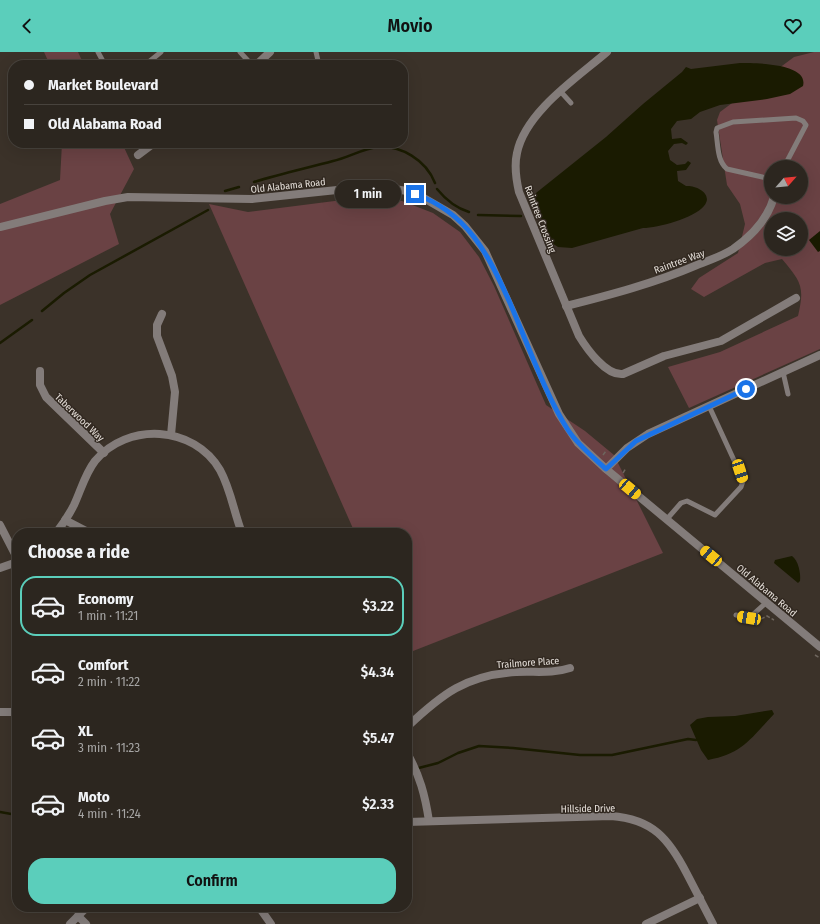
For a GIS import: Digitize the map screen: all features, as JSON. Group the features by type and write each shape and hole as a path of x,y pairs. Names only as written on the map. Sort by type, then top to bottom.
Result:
{"street":[{"path":"261,60 270,52"},
{"name":"Raintree Crossing","path":"607,52 536,116 520,141 517,152 516,178 519,192 566,306 579,336 587,349 611,372 618,375 670,355 721,341 796,298"},
{"path":"138,155 147,148"},
{"name":"Old Alabama Road","path":"0,227 105,201 128,197 252,199 375,186 401,190 422,197 453,215 469,230 485,251 559,414 578,443 606,469 820,647"},
{"name":"Raintree Way","path":"566,306 681,272 720,256 733,249 751,234 766,216 771,204"},
{"path":"162,314 157,325 157,336 172,376 175,392 171,435"},
{"path":"606,469 636,441 820,355"},
{"name":"Taberwood Way","path":"40,371 40,385 46,397 104,453"},
{"path":"59,528 65,520 88,472 104,453 119,442 135,436 153,433 171,435 186,440 199,447 211,458 220,469 227,484 240,528"},
{"path":"65,520 80,528"},
{"path":"0,525 12,548"},
{"path":"0,568 12,564"},
{"name":"Trailmore Place","path":"412,722 434,701 467,682 502,673 554,672 570,668"},
{"path":"0,712 12,712"},
{"path":"412,761 418,771 425,795 429,821"},
{"name":"Hillside Drive","path":"412,822 611,816 632,819 652,828 669,843 713,924"},
{"path":"646,924 700,898"},
{"path":"70,924 82,912"},
{"path":"263,912 271,924"},
{"path":"78,916 86,924"}],"lane":[{"path":"151,60 161,52"},
{"path":"240,52 247,60"},
{"path":"561,92 571,103"},
{"path":"764,178 727,170 723,166 720,162 716,132 717,128 733,122 796,118 803,121 806,125 788,160"},
{"path":"783,372 788,394"},
{"path":"667,519 681,503 687,501 715,514 741,487 743,481 740,471 709,406"},
{"path":"736,615 749,618 767,602"}],"path":[{"path":"761,619 767,616 775,620"},
{"path":"814,654 820,658"}],"shaded area":[{"path":"44,52 78,52 82,60 48,60"},
{"path":"820,52 820,349 689,408 668,367 720,352 798,316 801,298 800,285 794,273 782,259 765,263 704,297 691,289 699,278 738,253 745,224 740,204 727,185 717,120 720,112 794,57"},
{"path":"740,63 768,64 790,69 798,73 803,78 803,86 790,94 767,99 720,105 700,112 691,119 677,121 671,129 672,139 681,138 688,143 686,145 682,143 674,144 668,151 670,160 677,165 685,164 688,161 691,163 686,170 677,171 678,181 686,186 694,187 702,191 707,198 707,202 704,206 692,214 675,222 650,228 643,228 572,248 558,247 552,243 533,200 536,193 606,137 686,67 691,69"},
{"path":"62,148 124,148 134,169 110,214 119,244 0,305 0,204 60,180"},
{"path":"366,197 402,201 433,213 460,232 479,257 494,286 546,405 585,431 614,455 663,553 412,651 412,528 353,528 209,204 248,212"},
{"path":"820,231 820,251 818,252 809,240"},
{"path":"792,556 796,560 799,571 800,581 798,583 774,563 775,560"},
{"path":"772,710 774,714 746,743 730,754 708,760 701,750 690,725 697,719 735,716"}],"waterway":[{"path":"254,182 338,160 371,148"},
{"path":"390,148 404,151 419,161 426,167 435,183"},
{"path":"225,191 239,187"},
{"path":"437,189 452,203 469,212"},
{"path":"42,311 90,275 208,210"},
{"path":"478,215 521,216"},
{"path":"0,343 32,320"},
{"path":"412,770 438,763 458,753 479,746 580,755 612,755 688,739 696,740"},
{"path":"0,812 12,814"}],"route":[{"path":"415,194 439,205 453,215 476,238 493,266 552,399 568,430 578,443 606,469 627,448 648,434 746,389"}]}
